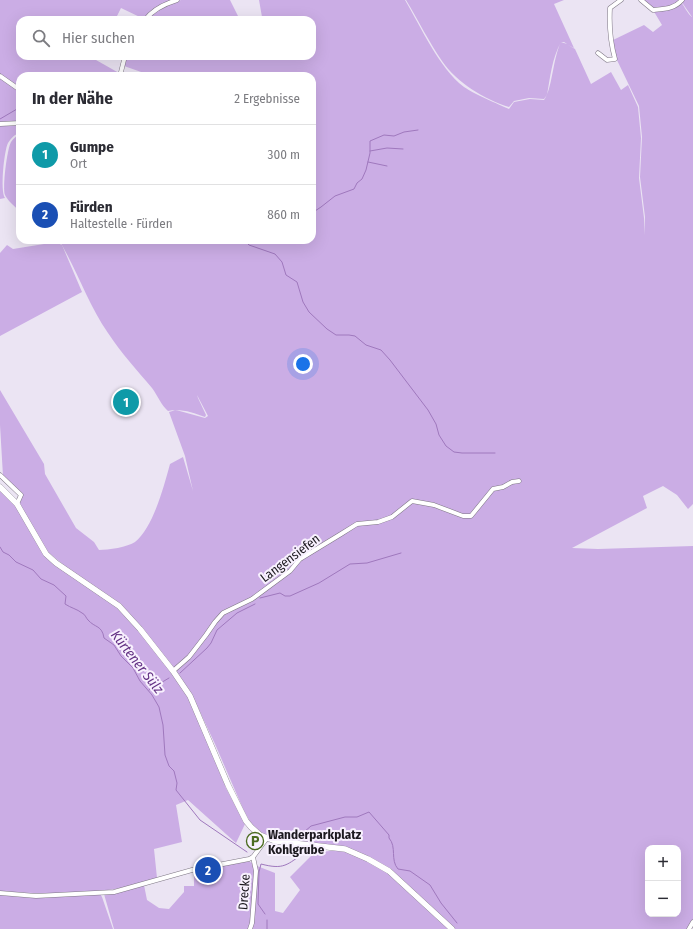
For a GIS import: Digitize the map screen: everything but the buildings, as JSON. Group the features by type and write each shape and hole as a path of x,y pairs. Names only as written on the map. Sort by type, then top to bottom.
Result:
{"main road":[{"path":"0,487 17,504 46,554 56,564 119,606 140,629 173,671 190,696 228,785 246,821 254,831 267,838 290,843 346,849 368,859 388,871 452,929"}],"street":[{"path":"148,16 162,5 177,0"},
{"path":"598,53 607,60 615,59 610,41 610,8 621,0"},
{"path":"641,0 653,10 671,8 682,0"},
{"path":"121,72 124,60"},
{"path":"0,76 16,87"},
{"path":"0,124 16,123"},
{"path":"0,475 21,496 17,504"},
{"name":"Langensiefen","path":"173,671 189,657 214,622 223,614 252,599 290,571 300,559 357,524 378,522 392,517 412,501 434,505 463,516 471,516 493,489 519,481"},
{"path":"0,893 36,896 88,894 117,891 192,870 244,861 253,857 267,838"},
{"name":"Drecke","path":"250,929 252,923 256,871 253,857"},
{"path":"689,929 693,922"}],"shaded area":[{"path":"0,0 173,0 149,16 138,16 121,8 117,16 16,16 16,60 96,60 117,72 16,72 16,86 0,75"},
{"path":"181,0 230,0 238,16 149,16 166,6"},
{"path":"259,0 405,0 431,46 446,69 455,79 468,90 509,109 514,102 530,99 544,100 547,95 544,99 529,98 514,101 509,107 490,100 463,83 442,61 406,0 564,0 554,4 574,48 568,45 575,49 591,84 611,72 621,90 628,85 638,107 641,138 639,178 644,218 644,235 645,217 640,177 642,137 639,106 616,58 611,41 644,25 653,32 662,25 653,10 671,9 681,2 692,17 681,1 693,0 693,504 688,509 677,495 663,486 643,496 647,508 572,548 598,549 693,546 693,920 687,929 251,929 257,866 275,873 275,911 283,913 300,890 290,877 314,853 345,849 300,844 278,839 259,831 250,822 192,695 174,671 190,658 223,612 188,656 173,669 155,644 121,604 66,567 48,552 18,504 21,496 3,476 0,425 0,390 44,464 45,474 76,528 94,542 99,550 118,548 132,544 141,536 157,506 170,464 183,457 193,491 185,456 169,412 175,410 168,411 166,409 152,388 118,348 88,299 61,244 316,244 316,72 141,72 124,66 125,60 316,60 316,16 262,16","holes":["558,48 551,82 547,94 553,61","197,395 208,416 205,418 176,410 187,411 205,417 206,415"]},
{"path":"642,0 681,0 677,5 653,9"},
{"path":"0,77 16,88 16,123 0,122"},
{"path":"0,124 16,124 16,134 8,143 4,162 3,188 5,198 0,199"},
{"path":"16,137 16,208 6,197 4,191 9,146"},
{"path":"44,244 62,245 82,292 0,336 0,253 7,245 13,249"},
{"path":"0,488 17,504 45,555 118,607 140,630 189,697 226,788 245,824 236,843 188,800 176,805 182,842 154,849 157,878 131,886 101,891 43,893 0,891"},
{"path":"248,861 252,863 255,871 251,925 249,929 114,929 104,894 118,893 144,885 147,900 159,908 169,909 184,892 184,886 194,886 194,872"},
{"path":"100,894 113,929 0,929 0,895 36,898"}],"waterway":[{"path":"0,119 16,110"},
{"path":"316,210 335,196 354,189 357,183 362,179 370,153 370,141 384,135 394,136 404,132 418,130"},
{"path":"370,151 387,148 403,149"},
{"path":"368,162 387,166"},
{"path":"248,244 275,254 282,262 286,275 297,282 303,302 309,312 327,329 336,335 355,336 366,345 381,350 428,410 436,424 439,435 446,446 454,452 495,453"},
{"name":"Kürtener Sülz","path":"0,547 3,552 9,555 16,562 33,570 41,579 54,585 66,596 65,604 78,610 85,615 91,623 100,629 104,638 114,645 121,656 133,668 140,681 152,695 159,707 163,725 165,755 169,766 174,771 177,783 176,790 200,820 247,852"},
{"path":"260,598 280,593 285,596 290,596 319,583 350,564 367,563 401,553"},
{"path":"180,673 207,648 217,630 237,613 255,604"},
{"path":"149,690 169,678"},
{"name":"Kürtener Sülz","path":"304,836 304,832 311,826 345,817 357,817 369,812 389,835 393,845 394,862 398,869 410,871 430,885 441,903 457,923"},
{"name":"Kürtener Sülz","path":"265,914 258,904 259,872 261,864 269,866 285,865 305,852"},
{"path":"267,920 267,929"}],"place":[{"name":"Gumpe","path":"126,402"},
{"name":"Wanderparkplatz Kohlgrube","path":"255,841"},
{"name":"Fürden","path":"208,870"}]}
